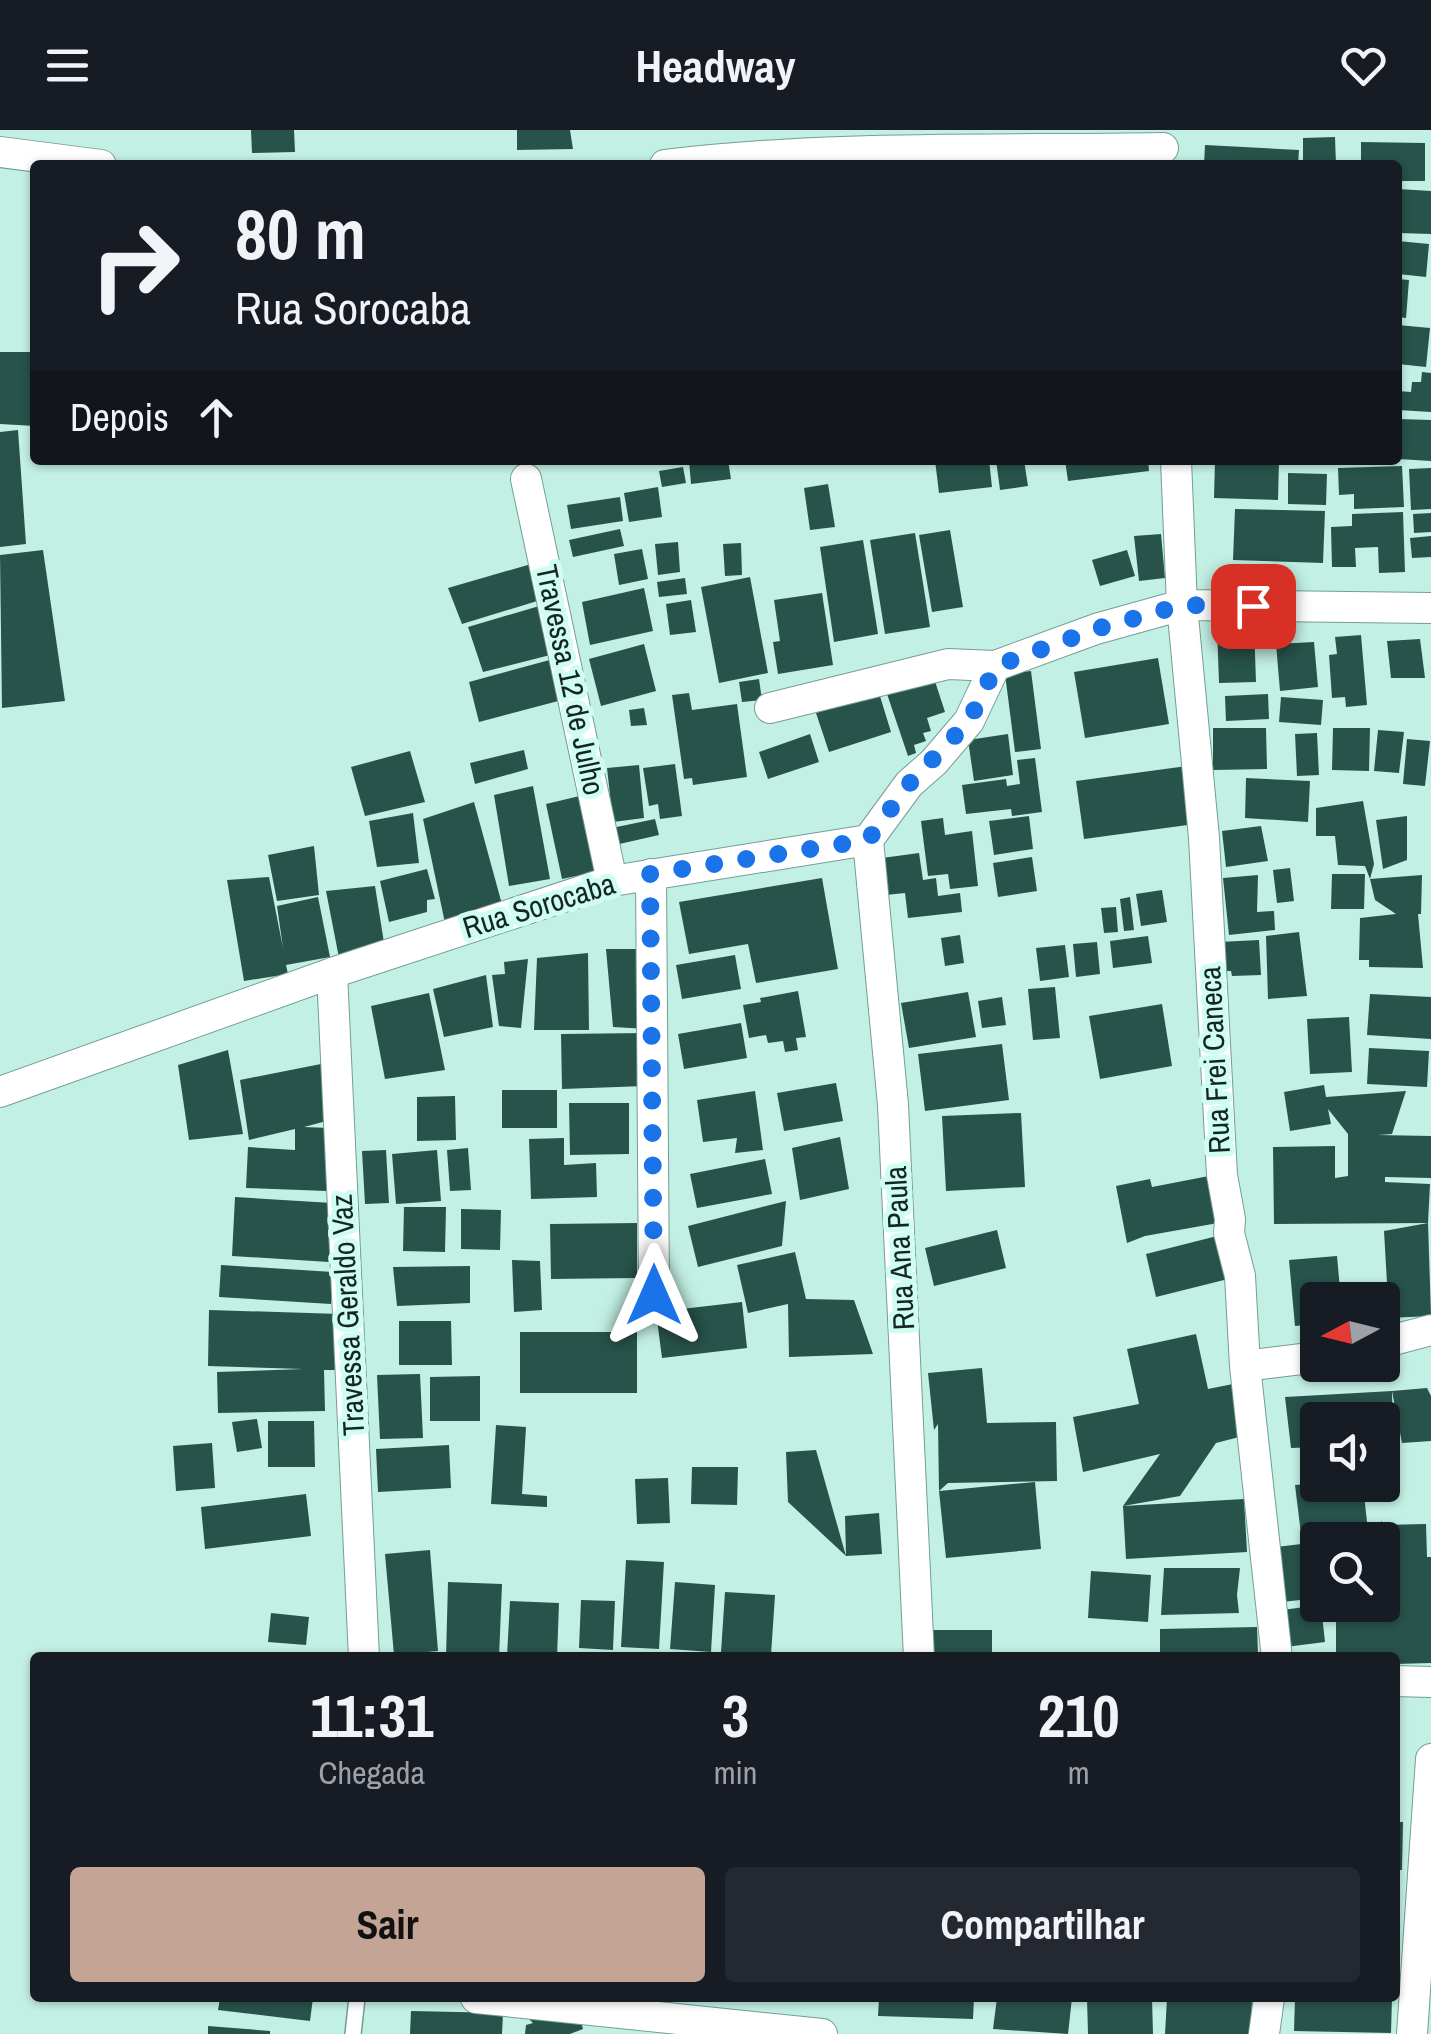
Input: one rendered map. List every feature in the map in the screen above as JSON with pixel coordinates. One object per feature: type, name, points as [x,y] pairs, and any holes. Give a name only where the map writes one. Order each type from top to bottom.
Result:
[{"type":"street","points":[[713,160],[1164,148]]},
{"type":"street","points":[[0,152],[62,160]]},
{"type":"street","name":"Rua Frei Caneca","points":[[1176,465],[1182,605],[1204,838],[1222,1174],[1230,1219],[1228,1233],[1240,1276],[1245,1366],[1276,1652]]},
{"type":"street","name":"Travessa 12 de Julho","points":[[526,479],[612,881]]},
{"type":"street","points":[[770,708],[948,664],[996,666],[1096,629],[1182,605],[1431,608]]},
{"type":"street","points":[[868,840],[909,784],[969,721],[996,666]]},
{"type":"street","name":"Rua Sorocaba","points":[[0,1092],[332,973],[612,881],[868,840]]},
{"type":"street","name":"Rua Ana Paula","points":[[868,840],[893,1105],[919,1652]]},
{"type":"street","points":[[650,874],[654,1295]]},
{"type":"street","name":"Travessa Geraldo Vaz","points":[[332,973],[364,1652]]},
{"type":"street","points":[[1400,1338],[1431,1330]]},
{"type":"street","points":[[1245,1366],[1300,1359]]},
{"type":"street","points":[[1400,1681],[1431,1682]]},
{"type":"street","points":[[1412,2034],[1431,1759]]},
{"type":"street","points":[[514,2002],[822,2034]]},
{"type":"street","points":[[1264,2034],[1268,2002]]},
{"type":"lane","points":[[353,2034],[357,2002]]},
{"type":"building","points":[[251,130],[294,130],[295,152],[252,153]]},
{"type":"building","points":[[517,130],[570,130],[573,149],[517,150]]},
{"type":"building","points":[[1335,137],[1336,160],[1303,160],[1303,138]]},
{"type":"building","points":[[1361,142],[1425,143],[1425,181],[1402,181],[1402,160],[1361,160]]},
{"type":"building","points":[[1205,145],[1299,150],[1298,160],[1204,160]]},
{"type":"building","points":[[1402,189],[1431,191],[1431,234],[1402,233]]},
{"type":"building","points":[[1402,241],[1429,244],[1426,277],[1402,274]]},
{"type":"building","points":[[1402,279],[1409,280],[1406,318],[1402,318]]},
{"type":"building","points":[[1402,325],[1430,328],[1426,367],[1402,364]]},
{"type":"building","points":[[0,352],[30,352],[30,426],[0,424]]},
{"type":"building","points":[[1422,372],[1431,373],[1431,412],[1402,410],[1402,391],[1411,392],[1412,382],[1421,382]]},
{"type":"building","points":[[1402,419],[1431,420],[1431,461],[1402,459]]},
{"type":"building","points":[[18,430],[26,544],[0,547],[0,432]]},
{"type":"building","points":[[689,465],[729,465],[731,479],[691,484]]},
{"type":"building","points":[[936,465],[990,465],[992,487],[939,493]]},
{"type":"building","points":[[997,465],[1025,465],[1028,486],[1000,490]]},
{"type":"building","points":[[1066,465],[1148,465],[1149,471],[1068,481]]},
{"type":"building","points":[[1215,465],[1279,465],[1278,500],[1214,498]]},
{"type":"building","points":[[1402,466],[1404,507],[1354,509],[1354,494],[1339,495],[1338,468]]},
{"type":"building","points":[[683,467],[686,483],[662,487],[659,471]]},
{"type":"building","points":[[1431,468],[1431,509],[1411,510],[1409,469]]},
{"type":"building","points":[[1288,473],[1327,474],[1326,505],[1288,504]]},
{"type":"building","points":[[828,484],[835,527],[810,530],[804,488]]},
{"type":"building","points":[[658,487],[662,517],[629,522],[624,493]]},
{"type":"building","points":[[620,497],[623,521],[571,529],[567,505]]},
{"type":"building","points":[[1235,509],[1325,511],[1323,563],[1233,560]]},
{"type":"building","points":[[1403,512],[1405,572],[1379,573],[1378,547],[1355,548],[1356,567],[1332,567],[1331,527],[1352,526],[1352,514]]},
{"type":"building","points":[[1431,513],[1431,532],[1414,533],[1413,514]]},
{"type":"building","points":[[620,529],[624,546],[573,557],[569,540]]},
{"type":"building","points":[[950,530],[963,607],[932,612],[919,535]]},
{"type":"building","points":[[915,533],[930,627],[885,634],[870,540]]},
{"type":"building","points":[[1161,534],[1165,578],[1139,581],[1134,536]]},
{"type":"building","points":[[1431,536],[1431,557],[1412,558],[1410,538]]},
{"type":"building","points":[[863,540],[878,634],[834,642],[820,547]]},
{"type":"building","points":[[678,542],[680,572],[658,575],[655,544]]},
{"type":"building","points":[[741,543],[742,575],[725,576],[723,544]]},
{"type":"building","points":[[642,549],[648,579],[619,585],[614,554]]},
{"type":"building","points":[[43,550],[65,701],[2,708],[0,555]]},
{"type":"building","points":[[1127,550],[1135,576],[1100,586],[1092,560]]},
{"type":"building","points":[[538,562],[547,598],[462,624],[448,588]]},
{"type":"building","points":[[750,577],[768,673],[719,683],[701,587]]},
{"type":"building","points":[[685,578],[687,594],[659,597],[657,582]]},
{"type":"building","points":[[644,588],[653,631],[590,645],[582,602]]},
{"type":"building","points":[[822,593],[833,665],[778,674],[773,642],[780,641],[774,600]]},
{"type":"building","points":[[691,600],[696,632],[670,635],[666,604]]},
{"type":"building","points":[[546,604],[558,653],[483,672],[468,627]]},
{"type":"building","points":[[1254,625],[1256,682],[1219,683],[1217,627]]},
{"type":"building","points":[[1361,635],[1367,705],[1346,707],[1345,697],[1332,698],[1329,655],[1337,654],[1335,637]]},
{"type":"building","points":[[1420,639],[1425,678],[1391,678],[1387,641]]},
{"type":"building","points":[[1314,642],[1318,687],[1280,691],[1276,644]]},
{"type":"building","points":[[644,644],[656,691],[601,706],[589,659]]},
{"type":"building","points":[[557,658],[562,700],[479,722],[469,682]]},
{"type":"building","points":[[1158,658],[1169,724],[1085,738],[1074,672]]},
{"type":"building","points":[[1031,671],[1041,749],[1015,752],[1005,674]]},
{"type":"building","points":[[932,672],[945,712],[927,718],[931,731],[923,733],[926,741],[914,745],[916,753],[908,756],[885,688]]},
{"type":"building","points":[[759,679],[762,700],[742,702],[739,682]]},
{"type":"building","points":[[689,693],[692,710],[737,704],[747,777],[693,785],[692,778],[684,779],[672,695]]},
{"type":"building","points":[[879,693],[891,732],[829,752],[816,713]]},
{"type":"building","points":[[1268,694],[1269,719],[1226,721],[1225,696]]},
{"type":"building","points":[[1281,697],[1323,700],[1321,725],[1279,722]]},
{"type":"building","points":[[644,708],[647,725],[631,726],[629,710]]},
{"type":"building","points":[[1213,728],[1266,728],[1267,769],[1213,770]]},
{"type":"building","points":[[1333,728],[1370,728],[1369,771],[1332,770]]},
{"type":"building","points":[[1378,730],[1404,732],[1399,773],[1374,771]]},
{"type":"building","points":[[1317,733],[1319,775],[1297,776],[1295,734]]},
{"type":"building","points":[[810,734],[819,762],[768,779],[759,752]]},
{"type":"building","points":[[1008,734],[1013,775],[974,781],[968,740]]},
{"type":"building","points":[[1407,739],[1430,741],[1425,786],[1403,784]]},
{"type":"building","points":[[524,750],[528,769],[475,784],[470,763]]},
{"type":"building","points":[[410,751],[425,802],[365,816],[351,767]]},
{"type":"building","points":[[1035,758],[1042,812],[1012,816],[1011,809],[966,814],[962,785],[1006,779],[1007,786],[1020,784],[1017,760]]},
{"type":"building","points":[[675,764],[682,816],[660,819],[658,804],[649,806],[643,768]]},
{"type":"building","points":[[639,765],[644,818],[613,822],[607,768]]},
{"type":"building","points":[[1187,766],[1195,824],[1084,839],[1076,781]]},
{"type":"building","points":[[1246,778],[1310,781],[1308,822],[1245,818]]},
{"type":"building","points":[[533,786],[550,879],[509,886],[494,795]]},
{"type":"building","points":[[588,794],[605,870],[562,879],[546,804]]},
{"type":"building","points":[[1363,801],[1374,864],[1370,879],[1365,866],[1338,865],[1335,836],[1316,836],[1316,808]]},
{"type":"building","points":[[474,802],[503,908],[445,923],[423,819]]},
{"type":"building","points":[[413,813],[419,863],[377,867],[369,821]]},
{"type":"building","points":[[1029,816],[1033,849],[994,855],[989,821]]},
{"type":"building","points":[[1407,816],[1407,860],[1383,869],[1376,820]]},
{"type":"building","points":[[943,818],[945,835],[972,831],[978,886],[950,889],[948,874],[928,876],[921,821]]},
{"type":"building","points":[[655,819],[659,835],[615,845],[612,828]]},
{"type":"building","points":[[1261,826],[1268,861],[1226,867],[1222,831]]},
{"type":"building","points":[[314,846],[319,895],[277,901],[268,855]]},
{"type":"building","points":[[919,853],[923,880],[936,878],[938,896],[960,893],[962,912],[908,918],[905,893],[886,895],[882,858]]},
{"type":"building","points":[[1032,857],[1037,891],[998,897],[993,863]]},
{"type":"building","points":[[1290,868],[1294,901],[1277,903],[1273,870]]},
{"type":"building","points":[[427,869],[435,899],[427,900],[427,912],[389,922],[380,881]]},
{"type":"building","points":[[1332,874],[1365,874],[1364,909],[1331,909]]},
{"type":"building","points":[[1258,875],[1257,912],[1274,911],[1275,930],[1229,935],[1223,878]]},
{"type":"building","points":[[1422,875],[1418,914],[1423,968],[1369,967],[1369,960],[1359,960],[1360,918],[1396,914],[1375,900],[1370,879]]},
{"type":"building","points":[[269,877],[283,948],[277,906],[318,897],[330,957],[286,965],[288,974],[244,981],[227,880]]},
{"type":"building","points":[[822,878],[838,969],[756,983],[748,944],[689,954],[679,902]]},
{"type":"building","points":[[375,886],[385,949],[340,963],[326,891]]},
{"type":"building","points":[[1162,890],[1167,922],[1141,926],[1136,894]]},
{"type":"building","points":[[1130,897],[1134,930],[1124,931],[1120,899]]},
{"type":"building","points":[[1116,907],[1118,932],[1104,933],[1101,908]]},
{"type":"building","points":[[1299,932],[1307,996],[1268,999],[1266,936]]},
{"type":"building","points":[[960,935],[964,963],[945,966],[941,938]]},
{"type":"building","points":[[1148,936],[1152,963],[1113,968],[1110,941]]},
{"type":"building","points":[[1259,940],[1261,975],[1232,976],[1231,971],[1220,971],[1219,942]]},
{"type":"building","points":[[1097,942],[1100,974],[1076,977],[1073,944]]},
{"type":"building","points":[[1065,945],[1069,977],[1040,981],[1036,948]]},
{"type":"building","points":[[606,949],[645,949],[648,1029],[613,1027]]},
{"type":"building","points":[[588,953],[589,1030],[534,1030],[537,958]]},
{"type":"building","points":[[735,955],[741,989],[682,999],[676,965]]},
{"type":"building","points":[[528,959],[521,1028],[499,1026],[492,975],[505,974],[504,962]]},
{"type":"building","points":[[486,975],[493,1027],[444,1037],[433,989]]},
{"type":"building","points":[[1055,987],[1060,1038],[1033,1040],[1028,989]]},
{"type":"building","points":[[798,991],[806,1037],[796,1038],[798,1050],[785,1052],[783,1041],[768,1043],[766,1035],[749,1038],[743,1005]]},
{"type":"building","points":[[968,992],[976,1037],[909,1048],[901,1003]]},
{"type":"building","points":[[429,993],[445,1070],[385,1079],[371,1006]]},
{"type":"building","points":[[1370,994],[1431,997],[1431,1039],[1367,1035]]},
{"type":"building","points":[[1002,997],[1006,1025],[982,1028],[978,1001]]},
{"type":"building","points":[[1162,1004],[1172,1066],[1100,1079],[1089,1016]]},
{"type":"building","points":[[1349,1017],[1352,1072],[1310,1074],[1307,1019]]},
{"type":"building","points":[[741,1023],[747,1058],[684,1069],[678,1034]]},
{"type":"building","points":[[646,1033],[645,1086],[562,1089],[561,1034]]},
{"type":"building","points":[[1002,1044],[1009,1100],[925,1111],[918,1054]]},
{"type":"building","points":[[1369,1048],[1429,1051],[1427,1087],[1367,1084]]},
{"type":"building","points":[[228,1050],[243,1134],[189,1140],[178,1065]]},
{"type":"building","points":[[326,1063],[334,1119],[304,1127],[330,1128],[327,1191],[246,1188],[248,1147],[295,1150],[295,1129],[249,1140],[240,1080]]},
{"type":"building","points":[[836,1083],[843,1121],[784,1131],[777,1093]]},
{"type":"building","points":[[1324,1085],[1326,1097],[1406,1091],[1392,1134],[1378,1135],[1431,1136],[1431,1178],[1385,1177],[1385,1182],[1430,1184],[1428,1223],[1274,1224],[1273,1147],[1335,1146],[1335,1178],[1348,1176],[1348,1134],[1328,1109],[1331,1124],[1290,1131],[1284,1092]]},
{"type":"building","points":[[502,1090],[557,1090],[557,1128],[502,1128]]},
{"type":"building","points":[[755,1091],[763,1150],[735,1153],[737,1138],[703,1142],[697,1100]]},
{"type":"building","points":[[455,1096],[456,1140],[417,1141],[417,1097]]},
{"type":"building","points":[[569,1103],[629,1103],[629,1154],[570,1155]]},
{"type":"building","points":[[1021,1113],[1025,1187],[946,1191],[942,1116]]},
{"type":"building","points":[[840,1137],[849,1189],[800,1200],[792,1148]]},
{"type":"building","points":[[564,1138],[564,1165],[596,1163],[597,1197],[531,1199],[529,1139]]},
{"type":"building","points":[[468,1148],[471,1190],[450,1191],[447,1150]]},
{"type":"building","points":[[386,1150],[389,1203],[365,1204],[362,1151]]},
{"type":"building","points":[[437,1150],[441,1201],[396,1204],[392,1154]]},
{"type":"building","points":[[765,1159],[772,1194],[697,1208],[690,1174]]},
{"type":"building","points":[[1209,1176],[1218,1223],[1127,1243],[1116,1186],[1150,1179],[1152,1187]]},
{"type":"building","points":[[235,1197],[332,1203],[329,1262],[232,1256]]},
{"type":"building","points":[[786,1201],[782,1246],[698,1267],[688,1226]]},
{"type":"building","points":[[404,1207],[446,1207],[445,1252],[403,1251]]},
{"type":"building","points":[[461,1209],[501,1210],[500,1250],[461,1249]]},
{"type":"building","points":[[637,1223],[637,1278],[551,1279],[550,1224]]},
{"type":"building","points":[[1428,1223],[1431,1316],[1400,1317],[1400,1282],[1387,1282],[1384,1231]]},
{"type":"building","points":[[997,1230],[1006,1268],[934,1286],[925,1248]]},
{"type":"building","points":[[1229,1233],[1240,1276],[1156,1297],[1146,1254]]},
{"type":"building","points":[[795,1252],[806,1299],[854,1300],[873,1354],[789,1357],[788,1304],[748,1313],[737,1265]]},
{"type":"building","points":[[1337,1256],[1339,1282],[1300,1282],[1300,1326],[1295,1326],[1289,1260]]},
{"type":"building","points":[[512,1260],[540,1261],[542,1310],[514,1312]]},
{"type":"building","points":[[221,1265],[333,1272],[331,1304],[219,1297]]},
{"type":"building","points":[[470,1266],[470,1303],[397,1306],[393,1267]]},
{"type":"building","points":[[742,1302],[747,1348],[662,1358],[656,1312]]},
{"type":"building","points":[[209,1310],[340,1314],[338,1370],[324,1370],[325,1411],[218,1413],[217,1372],[303,1369],[208,1366]]},
{"type":"building","points":[[399,1321],[451,1321],[452,1365],[399,1365]]},
{"type":"building","points":[[520,1332],[637,1332],[637,1393],[520,1393]]},
{"type":"building","points":[[1196,1334],[1208,1389],[1233,1384],[1243,1436],[1216,1443],[1180,1496],[1123,1506],[1160,1454],[1083,1472],[1073,1417],[1139,1404],[1127,1349]]},
{"type":"building","points":[[982,1368],[987,1423],[1056,1422],[1057,1481],[948,1483],[939,1491],[938,1424],[934,1430],[928,1373]]},
{"type":"building","points":[[420,1374],[423,1438],[380,1439],[377,1375]]},
{"type":"building","points":[[480,1376],[480,1421],[430,1421],[430,1377]]},
{"type":"building","points":[[1427,1388],[1431,1396],[1431,1441],[1402,1443],[1400,1402],[1394,1402],[1392,1391]]},
{"type":"building","points":[[1392,1391],[1392,1402],[1300,1402],[1300,1448],[1291,1448],[1285,1397]]},
{"type":"building","points":[[257,1419],[262,1448],[237,1452],[232,1422]]},
{"type":"building","points":[[268,1421],[314,1421],[315,1467],[268,1467]]},
{"type":"building","points":[[496,1425],[526,1427],[522,1494],[547,1496],[547,1507],[491,1504]]},
{"type":"building","points":[[212,1443],[215,1488],[176,1491],[173,1446]]},
{"type":"building","points":[[449,1445],[451,1488],[378,1492],[376,1449]]},
{"type":"building","points":[[816,1450],[846,1556],[788,1502],[786,1452]]},
{"type":"building","points":[[692,1467],[738,1467],[737,1505],[691,1504]]},
{"type":"building","points":[[668,1478],[670,1523],[637,1524],[635,1479]]},
{"type":"building","points":[[1035,1482],[1041,1549],[946,1558],[939,1491]]},
{"type":"building","points":[[1295,1485],[1300,1485],[1300,1502],[1365,1502],[1367,1522],[1300,1522],[1300,1526]]},
{"type":"building","points":[[306,1494],[311,1536],[205,1549],[201,1507]]},
{"type":"building","points":[[1244,1499],[1247,1552],[1126,1559],[1123,1506]]},
{"type":"building","points":[[879,1513],[882,1554],[846,1556],[845,1516]]},
{"type":"building","points":[[1426,1524],[1427,1557],[1431,1557],[1431,1663],[1400,1664],[1400,1652],[1336,1652],[1336,1622],[1400,1622],[1400,1525]]},
{"type":"building","points":[[1300,1544],[1300,1600],[1273,1603],[1268,1548]]},
{"type":"building","points":[[430,1550],[438,1651],[394,1652],[385,1554]]},
{"type":"building","points":[[626,1560],[664,1562],[659,1649],[621,1647]]},
{"type":"building","points":[[1164,1568],[1240,1568],[1239,1613],[1161,1615]]},
{"type":"building","points":[[1091,1571],[1151,1575],[1148,1622],[1088,1618]]},
{"type":"building","points":[[448,1582],[502,1584],[499,1652],[446,1652]]},
{"type":"building","points":[[675,1582],[715,1585],[711,1652],[670,1649]]},
{"type":"building","points":[[725,1592],[775,1595],[771,1652],[721,1652]]},
{"type":"building","points":[[581,1600],[615,1601],[613,1650],[579,1648]]},
{"type":"building","points":[[510,1601],[559,1603],[557,1652],[507,1652]]},
{"type":"building","points":[[1300,1608],[1300,1622],[1323,1622],[1325,1642],[1278,1648],[1274,1611]]},
{"type":"building","points":[[271,1613],[309,1617],[306,1645],[268,1642]]},
{"type":"building","points":[[1257,1627],[1258,1652],[1160,1652],[1160,1629]]},
{"type":"building","points":[[926,1630],[992,1630],[992,1652],[926,1652]]},
{"type":"building","points":[[1400,1822],[1403,1822],[1400,1870]]},
{"type":"building","points":[[219,2002],[312,2002],[310,2021],[218,2010]]},
{"type":"building","points":[[879,2002],[974,2002],[973,2019],[878,2016]]},
{"type":"building","points":[[996,2002],[1072,2002],[1068,2034],[993,2029]]},
{"type":"building","points":[[1087,2002],[1152,2002],[1153,2034],[1088,2034]]},
{"type":"building","points":[[1167,2002],[1252,2002],[1251,2034],[1165,2034]]},
{"type":"building","points":[[1295,2002],[1392,2002],[1391,2033],[1294,2031]]},
{"type":"building","points":[[411,2011],[503,2013],[502,2034],[410,2034]]},
{"type":"building","points":[[526,2016],[580,2017],[583,2029],[570,2034],[525,2034],[526,2025],[533,2023]]},
{"type":"building","points":[[208,2026],[270,2031],[270,2034],[208,2034]]},
{"type":"route","points":[[654,1295],[650,874],[868,840],[909,784],[969,721],[996,666],[1096,629],[1182,605],[1253,606]]}]
